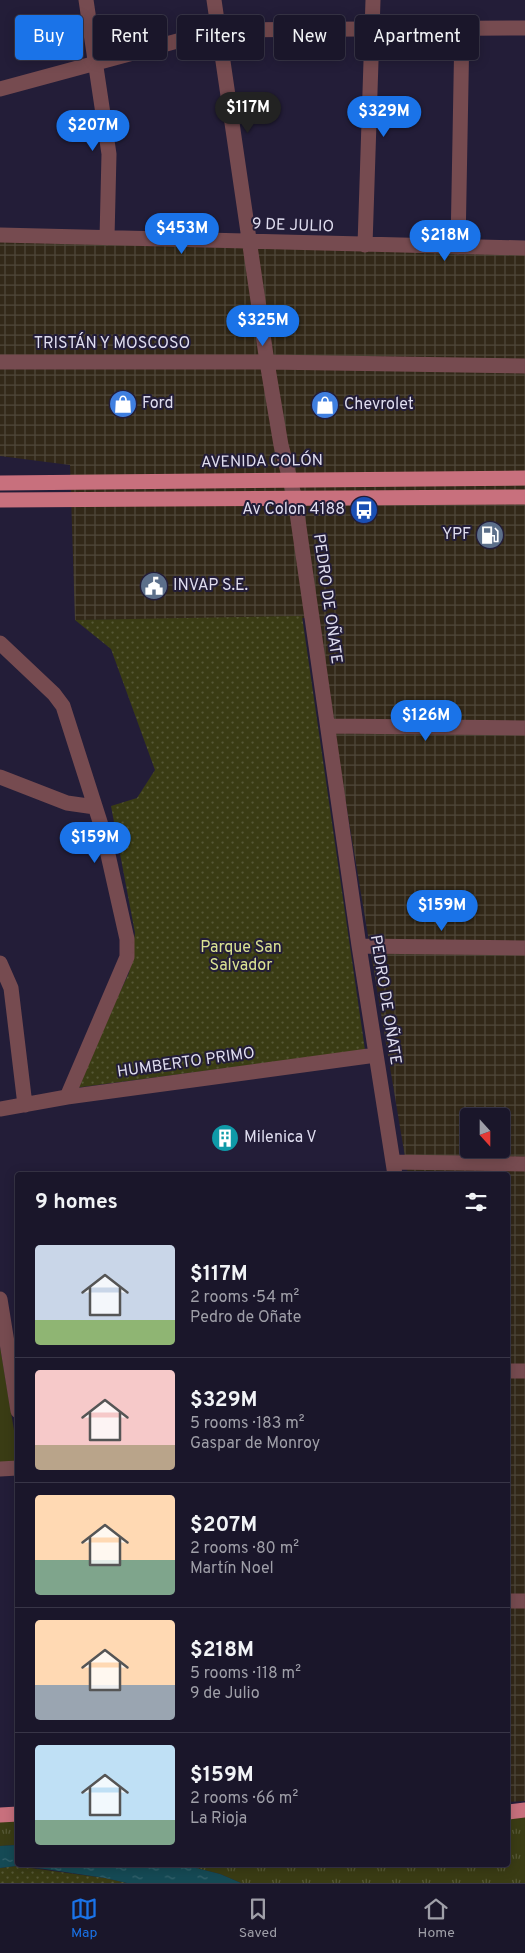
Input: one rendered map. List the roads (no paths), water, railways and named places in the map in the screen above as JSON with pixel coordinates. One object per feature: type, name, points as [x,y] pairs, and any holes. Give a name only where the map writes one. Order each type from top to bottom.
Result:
[{"type":"main road","name":"AVENIDA COLÓN","points":[[0,483],[525,478]]},
{"type":"main road","points":[[0,500],[525,497]]},
{"type":"main road","points":[[510,1812],[525,1810]]},
{"type":"main road","points":[[0,1815],[15,1814]]},
{"type":"street","points":[[86,0],[109,154],[107,238]]},
{"type":"street","name":"PEDRO DE OÑATE","points":[[214,0],[216,15]]},
{"type":"street","points":[[373,0],[373,15]]},
{"type":"street","points":[[479,28],[525,28]]},
{"type":"street","points":[[264,30],[355,29]]},
{"type":"street","points":[[0,89],[177,41]]},
{"type":"street","name":"PEDRO DE OÑATE","points":[[222,60],[268,362],[288,479],[295,499],[359,946],[394,1168]]},
{"type":"street","points":[[365,245],[372,60]]},
{"type":"street","points":[[458,247],[461,60]]},
{"type":"street","name":"9 DE JULIO","points":[[0,235],[525,248]]},
{"type":"street","name":"TRISTÁN Y MOSCOSO","points":[[0,362],[268,362],[525,366]]},
{"type":"street","points":[[0,643],[54,694],[63,706],[106,844],[128,950],[127,957],[67,1098]]},
{"type":"street","points":[[328,726],[525,728]]},
{"type":"street","points":[[0,777],[67,804],[95,807]]},
{"type":"street","points":[[359,946],[525,948]]},
{"type":"street","points":[[0,962],[11,988],[24,1105]]},
{"type":"street","name":"HUMBERTO PRIMO","points":[[0,1109],[376,1054]]},
{"type":"street","points":[[394,1168],[525,1164]]},
{"type":"street","points":[[0,1299],[15,1393]]},
{"type":"street","points":[[510,1371],[525,1371]]},
{"type":"street","points":[[0,1469],[15,1468]]},
{"type":"street","points":[[510,1601],[525,1601]]},
{"type":"water","points":[[15,1845],[15,1866],[0,1868],[0,1846]]},
{"type":"water","points":[[26,1867],[192,1867],[220,1874],[241,1883],[127,1883]]},
{"type":"place","name":"Ford","points":[[123,404]]},
{"type":"place","name":"Chevrolet","points":[[325,405]]},
{"type":"place","name":"Av Colon 4188","points":[[364,510]]},
{"type":"place","name":"YPF","points":[[490,535]]},
{"type":"place","name":"INVAP S.E.","points":[[154,586]]},
{"type":"place","name":"Milenica V","points":[[225,1138]]},
{"type":"park label","name":"Parque San Salvador","points":[[241,957]]}]
